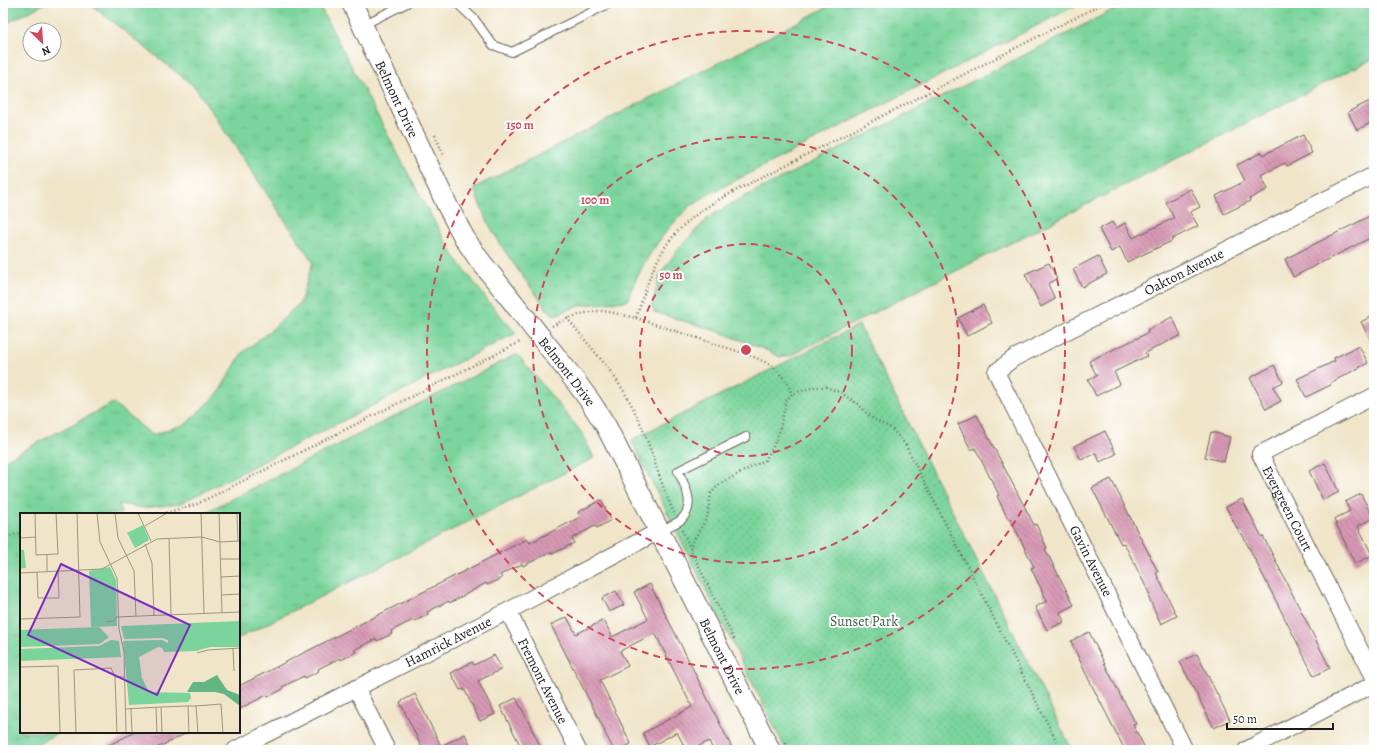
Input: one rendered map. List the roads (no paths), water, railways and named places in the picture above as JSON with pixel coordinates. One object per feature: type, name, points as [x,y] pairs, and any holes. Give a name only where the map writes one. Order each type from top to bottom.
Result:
[{"type":"street","name":"Belmont Drive","points":[[352,3],[447,205],[465,239],[478,258],[546,327],[606,426],[659,531],[776,743]]},
{"type":"street","name":"Oakton Avenue","points":[[996,372],[1014,358],[1374,175]]},
{"type":"street","name":"Gavin Avenue","points":[[996,372],[1185,750]]},
{"type":"street","name":"Evergreen Court","points":[[1374,396],[1260,454],[1374,677]]},
{"type":"street","name":"Hamrick Avenue","points":[[235,750],[508,611],[659,531]]},
{"type":"street","name":"Fremont Avenue","points":[[508,611],[578,750]]},
{"type":"street","points":[[1246,750],[1374,684]]},
{"type":"street","points":[[356,688],[387,750]]},
{"type":"lane","points":[[363,25],[407,3]]},
{"type":"lane","points":[[458,3],[475,20],[492,45],[512,52],[610,3]]},
{"type":"lane","points":[[659,531],[682,520],[689,508],[688,493],[678,471],[746,437]]},
{"type":"park label","name":"Sunset Park","points":[[864,621]]}]
